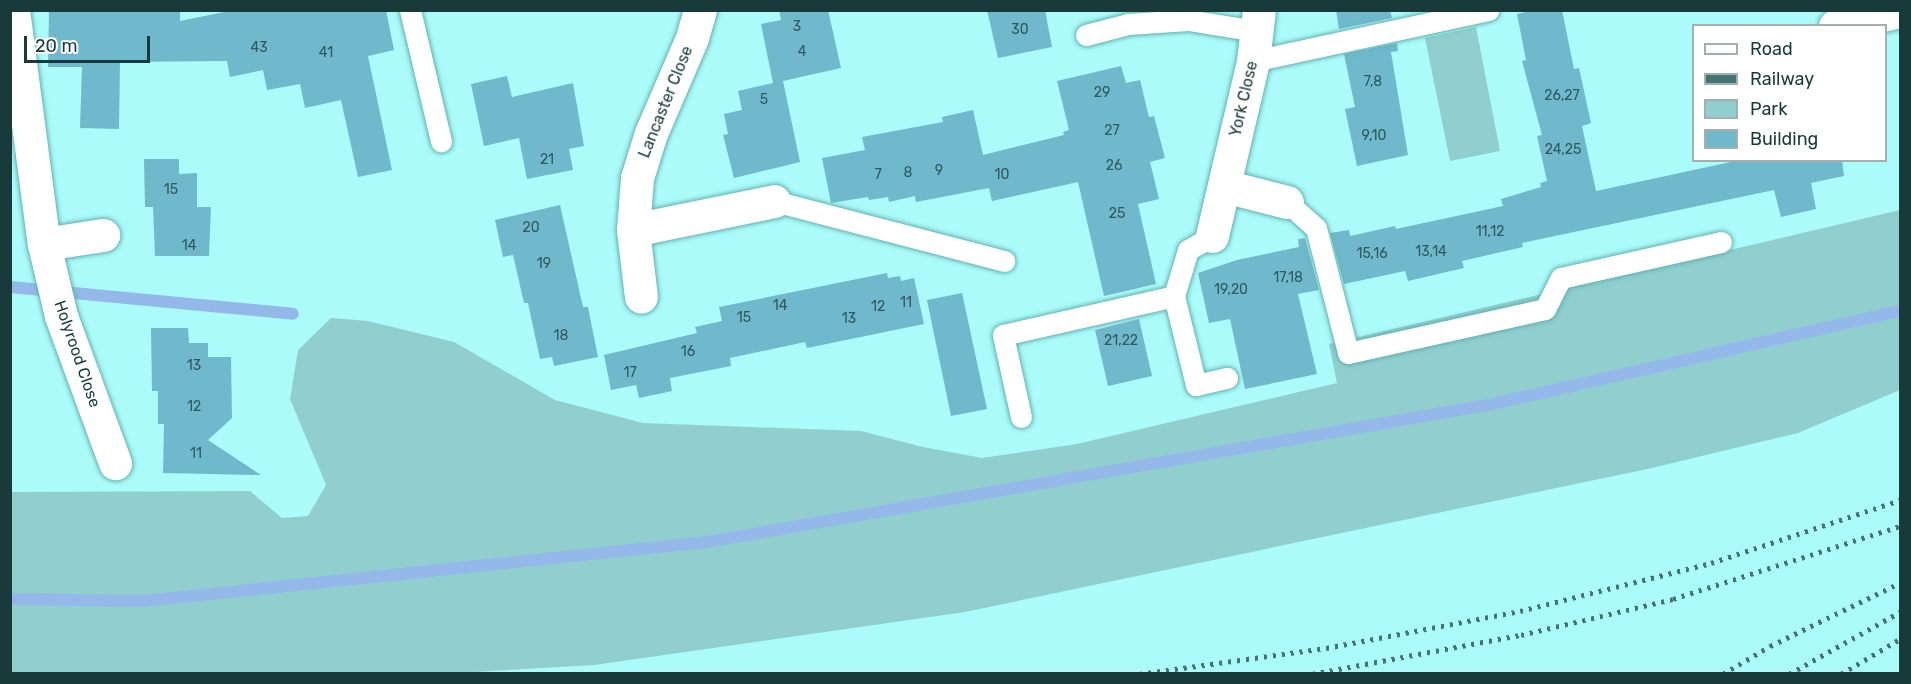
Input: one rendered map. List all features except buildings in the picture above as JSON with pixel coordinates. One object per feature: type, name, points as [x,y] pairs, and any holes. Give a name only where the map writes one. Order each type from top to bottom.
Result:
[{"type":"street","name":"Holyrood Close","points":[[13,10],[44,243],[61,316],[115,463]]},
{"type":"street","name":"Lancaster Close","points":[[641,297],[633,230],[637,178],[651,134],[692,38],[700,10]]},
{"type":"street","points":[[1843,24],[1900,11]]},
{"type":"street","name":"York Close","points":[[1212,236],[1256,34]]},
{"type":"street","points":[[1224,186],[1287,202]]},
{"type":"street","points":[[633,230],[774,201]]},
{"type":"street","points":[[44,243],[103,235]]},
{"type":"lane","points":[[410,10],[441,141]]},
{"type":"lane","points":[[1086,35],[1128,24],[1188,20],[1256,34],[1489,10]]},
{"type":"lane","points":[[774,201],[1004,261]]},
{"type":"lane","points":[[1287,202],[1316,228],[1348,353],[1545,309],[1561,278],[1721,242]]},
{"type":"lane","points":[[1212,236],[1188,250],[1174,296],[1196,385],[1227,378]]},
{"type":"lane","points":[[1021,417],[1003,335],[1174,296]]},
{"type":"green space","points":[[1476,27],[1500,151],[1450,161],[1425,38]]},
{"type":"green space","points":[[1900,210],[1900,390],[1798,433],[1652,468],[965,612],[594,665],[457,673],[11,673],[10,492],[250,491],[282,518],[308,516],[326,485],[290,399],[298,350],[331,318],[368,321],[454,342],[555,400],[643,423],[861,431],[923,447],[982,458],[1077,444],[1337,383],[1329,344]]},
{"type":"waterway","points":[[10,287],[293,314]]},
{"type":"waterway","points":[[10,599],[143,601],[707,542],[1493,404],[1900,311]]},
{"type":"railway","points":[[1139,674],[1326,648],[1520,611],[1711,563],[1900,500]]},
{"type":"railway","points":[[1312,674],[1521,635],[1673,599],[1900,526]]},
{"type":"railway","points":[[1723,674],[1770,646],[1900,583]]},
{"type":"railway","points":[[1789,674],[1900,612]]},
{"type":"railway","points":[[1841,674],[1900,639]]}]
